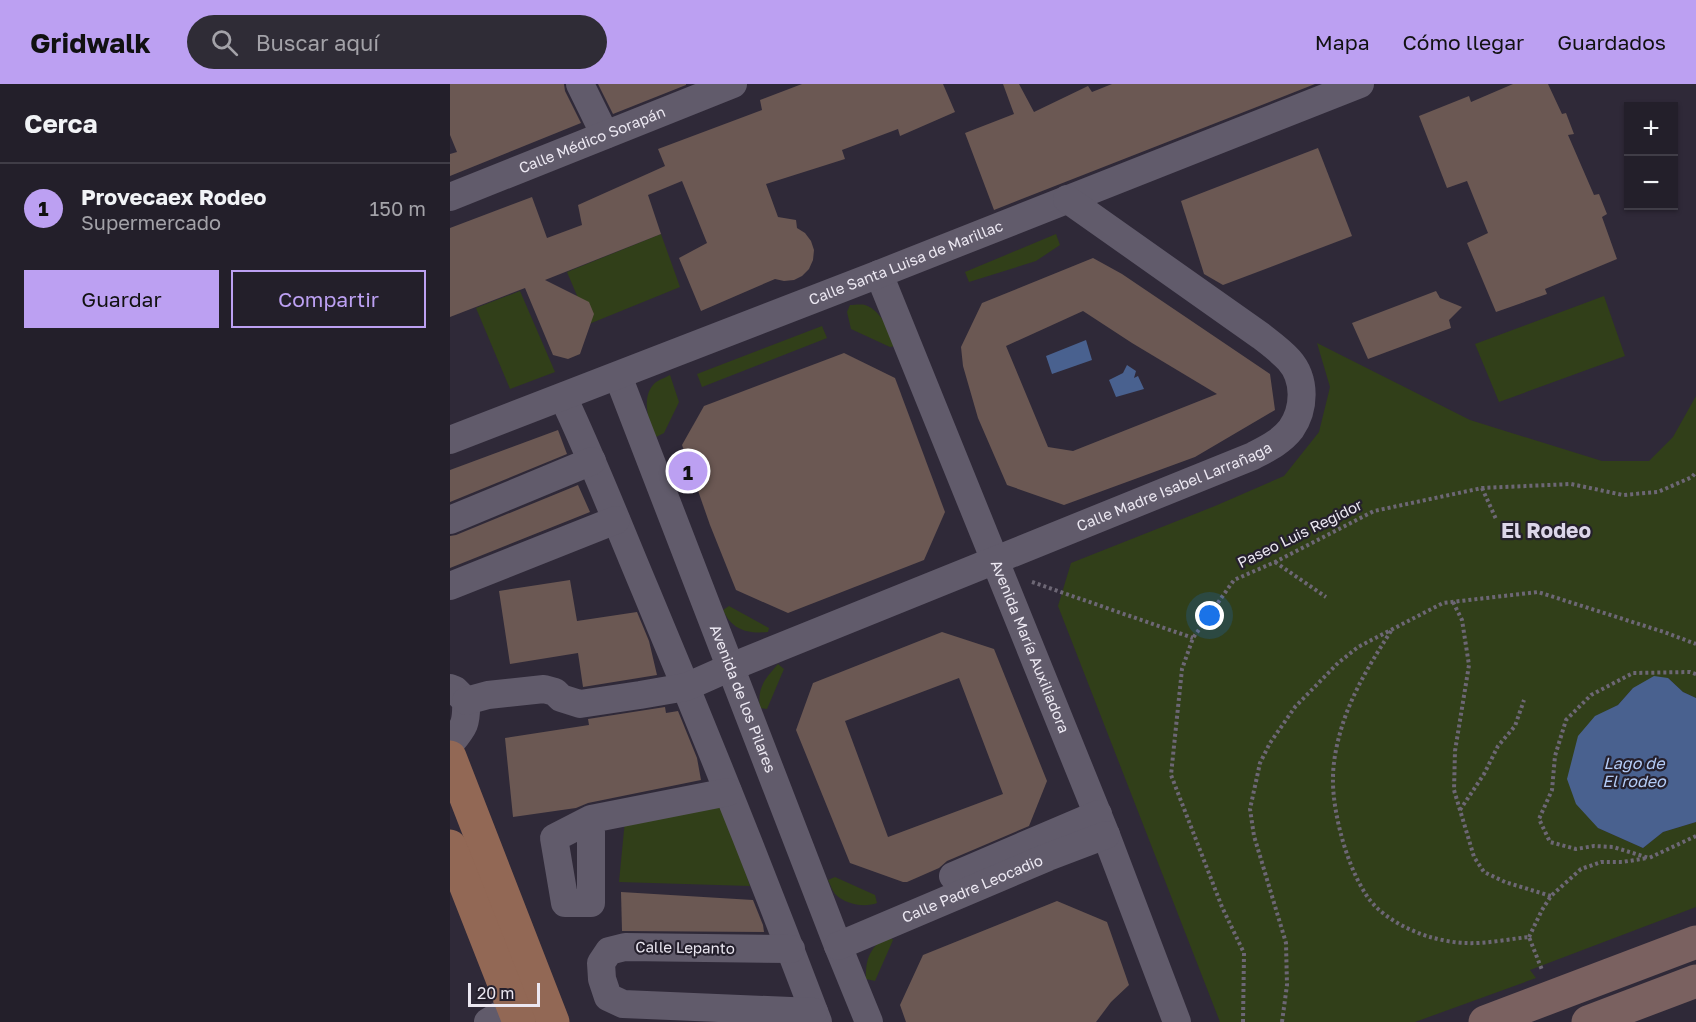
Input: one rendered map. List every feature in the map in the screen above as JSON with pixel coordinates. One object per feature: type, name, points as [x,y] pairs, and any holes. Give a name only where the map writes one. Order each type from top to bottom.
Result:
[{"type":"main road","points":[[450,757],[553,1022]]},
{"type":"main road","points":[[450,846],[507,1017]]},
{"type":"main road","points":[[1485,1022],[1696,942]]},
{"type":"main road","points":[[1588,1022],[1696,981]]},
{"type":"street","points":[[580,84],[605,135]]},
{"type":"street","name":"Calle Santa Luisa de Marillac","points":[[450,440],[1360,84]]},
{"type":"street","name":"Calle Médico Sorapán","points":[[450,197],[726,85]]},
{"type":"street","name":"Calle Madre Isabel Larrañaga","points":[[458,695],[489,695],[544,689],[580,704],[686,687],[730,667],[996,565],[1253,456],[1275,444],[1290,430],[1298,416],[1301,401],[1302,387],[1299,374],[1289,360],[1268,342],[1067,200]]},
{"type":"street","name":"Avenida María Auxiliadora","points":[[879,274],[1102,825],[1177,1022]]},
{"type":"street","name":"Avenida de los Pilares","points":[[618,376],[869,1022]]},
{"type":"street","points":[[563,397],[686,687],[816,1017]]},
{"type":"street","points":[[450,520],[592,461]]},
{"type":"street","points":[[450,586],[616,520]]},
{"type":"street","points":[[450,744],[466,723],[458,695]]},
{"type":"street","points":[[591,819],[728,792]]},
{"type":"street","name":"Calle Padre Leocadio","points":[[835,937],[1048,857],[1102,825]]},
{"type":"street","name":"Calle Lepanto","points":[[790,949],[625,947],[609,951],[601,963],[602,979],[608,997],[623,1013],[816,1017]]},
{"type":"path","name":"Paseo Luis Regidor","points":[[1243,1022],[1244,953],[1222,907],[1171,775],[1182,669],[1193,638],[1234,580],[1275,562],[1374,511],[1482,488],[1571,484],[1623,495],[1658,492],[1692,477],[1696,472]]},
{"type":"path","points":[[1482,488],[1496,519]]},
{"type":"path","points":[[1275,562],[1326,597]]},
{"type":"path","points":[[996,565],[1193,638]]},
{"type":"path","points":[[1282,1022],[1287,985],[1286,943],[1254,836],[1250,810],[1260,763],[1270,743],[1295,707],[1338,663],[1358,647],[1443,603],[1538,592],[1696,644]]},
{"type":"path","points":[[1453,602],[1462,620],[1469,666],[1455,751],[1454,790],[1474,857],[1484,872],[1505,882],[1551,896]]},
{"type":"path","points":[[1391,630],[1360,682],[1344,719],[1334,761],[1335,805],[1343,841],[1355,875],[1375,906],[1400,925],[1430,937],[1465,943],[1529,937]]},
{"type":"path","points":[[1649,858],[1613,847],[1594,846],[1576,849],[1550,842],[1539,819],[1552,790],[1555,756],[1566,720],[1591,695],[1633,673],[1690,672],[1696,674]]},
{"type":"path","points":[[1460,811],[1484,774],[1498,746],[1515,726],[1524,700]]},
{"type":"path","points":[[1553,996],[1529,937],[1551,896],[1581,869],[1601,862],[1649,858],[1696,836]]},
{"type":"green space","points":[[661,234],[680,287],[589,324],[567,272]]},
{"type":"green space","points":[[1056,234],[1060,245],[1036,261],[969,282],[965,272]]},
{"type":"green space","points":[[520,291],[555,372],[510,389],[476,308]]},
{"type":"green space","points":[[1604,296],[1625,356],[1499,402],[1475,344]]},
{"type":"green space","points":[[850,305],[865,305],[876,312],[884,322],[895,346],[890,347],[851,329],[847,312]]},
{"type":"green space","points":[[822,326],[827,338],[702,387],[697,374]]},
{"type":"green space","points":[[1317,343],[1470,420],[1602,461],[1649,461],[1673,437],[1696,396],[1696,698],[1683,692],[1668,678],[1633,688],[1618,705],[1595,717],[1598,828],[1643,848],[1663,832],[1696,822],[1696,907],[1530,970],[1536,978],[1415,1022],[1220,1022],[1058,606],[1071,563],[1284,476],[1319,432],[1330,387]]},
{"type":"green space","points":[[670,375],[679,402],[664,433],[656,437],[649,418],[647,397],[655,383]]},
{"type":"green space","points":[[729,606],[769,628],[768,632],[747,631],[736,626],[723,610]]},
{"type":"green space","points":[[778,664],[784,669],[767,709],[760,708],[759,701],[763,684]]},
{"type":"green space","points":[[723,807],[750,886],[619,882],[625,820]]},
{"type":"green space","points":[[835,877],[875,895],[877,903],[861,905],[849,903],[839,897],[828,880]]},
{"type":"green space","points":[[888,934],[893,940],[875,981],[866,979],[870,954]]},
{"type":"water","points":[[1086,340],[1092,360],[1052,374],[1046,356]]},
{"type":"water","points":[[1127,365],[1136,371],[1134,378],[1138,376],[1144,389],[1116,397],[1109,380],[1123,373]]},
{"type":"water","name":"Lago de El rodeo","points":[[1654,676],[1668,678],[1683,692],[1696,698],[1696,822],[1663,832],[1643,848],[1598,828],[1576,804],[1567,779],[1578,736],[1595,716],[1618,705],[1633,688]]},
{"type":"building","points":[[450,84],[564,84],[565,91],[581,123],[450,176],[450,154],[457,152],[450,135]]},
{"type":"building","points":[[598,84],[686,84],[686,85],[613,114]]},
{"type":"building","points":[[802,84],[943,84],[955,112],[900,136],[898,129],[842,150],[845,159],[766,184],[778,217],[796,220],[797,228],[811,241],[814,250],[813,260],[809,269],[802,276],[794,280],[775,279],[701,311],[679,258],[707,243],[682,181],[648,195],[661,234],[545,280],[589,302],[594,314],[580,354],[568,359],[553,355],[525,288],[450,317],[450,228],[532,197],[547,238],[582,225],[578,205],[665,166],[658,149],[762,110],[760,100]]},
{"type":"building","points":[[1003,84],[1019,84],[1034,112],[1088,86],[1092,92],[1112,84],[1315,84],[994,210],[965,133],[1014,114]]},
{"type":"building","points":[[1513,84],[1548,84],[1562,114],[1566,113],[1574,134],[1568,135],[1594,195],[1599,194],[1607,214],[1602,217],[1617,259],[1545,289],[1547,294],[1496,312],[1467,243],[1488,233],[1467,181],[1447,188],[1419,116],[1469,96],[1471,102]]},
{"type":"building","points":[[1318,148],[1352,236],[1223,285],[1204,274],[1181,201]]},
{"type":"building","points":[[1093,258],[1122,274],[1270,374],[1275,410],[1195,457],[1064,505],[1007,485],[978,418],[963,366],[961,347],[982,303]],"holes":[[[1083,311],[1217,394],[1073,451],[1048,447],[1006,346]]]},
{"type":"building","points":[[1436,291],[1440,298],[1462,307],[1449,320],[1451,328],[1368,359],[1352,323]]},
{"type":"building","points":[[844,353],[895,378],[945,512],[924,560],[788,613],[736,590],[682,445],[704,406]]},
{"type":"building","points":[[558,430],[567,454],[450,502],[450,470]]},
{"type":"building","points":[[578,485],[590,512],[450,568],[450,536]]},
{"type":"building","points":[[570,580],[577,621],[637,612],[649,641],[657,675],[583,687],[578,653],[510,664],[499,591]]},
{"type":"building","points":[[942,632],[994,649],[1047,781],[1029,826],[947,861],[939,868],[907,882],[850,863],[796,730],[813,683]],"holes":[[[959,678],[1003,794],[888,837],[845,721]]]},
{"type":"building","points":[[665,707],[666,713],[678,711],[697,758],[701,780],[588,803],[576,808],[513,817],[505,738],[589,725],[588,719]]},
{"type":"building","points":[[621,892],[753,900],[764,932],[622,931]]},
{"type":"building","points":[[1057,901],[1107,922],[1129,985],[1111,1002],[1096,1022],[906,1022],[900,1005],[923,955]]},
{"type":"place","name":"Provecaex Rodeo","points":[[688,471]]},
{"type":"district","name":"El Rodeo","points":[[1546,531]]}]
